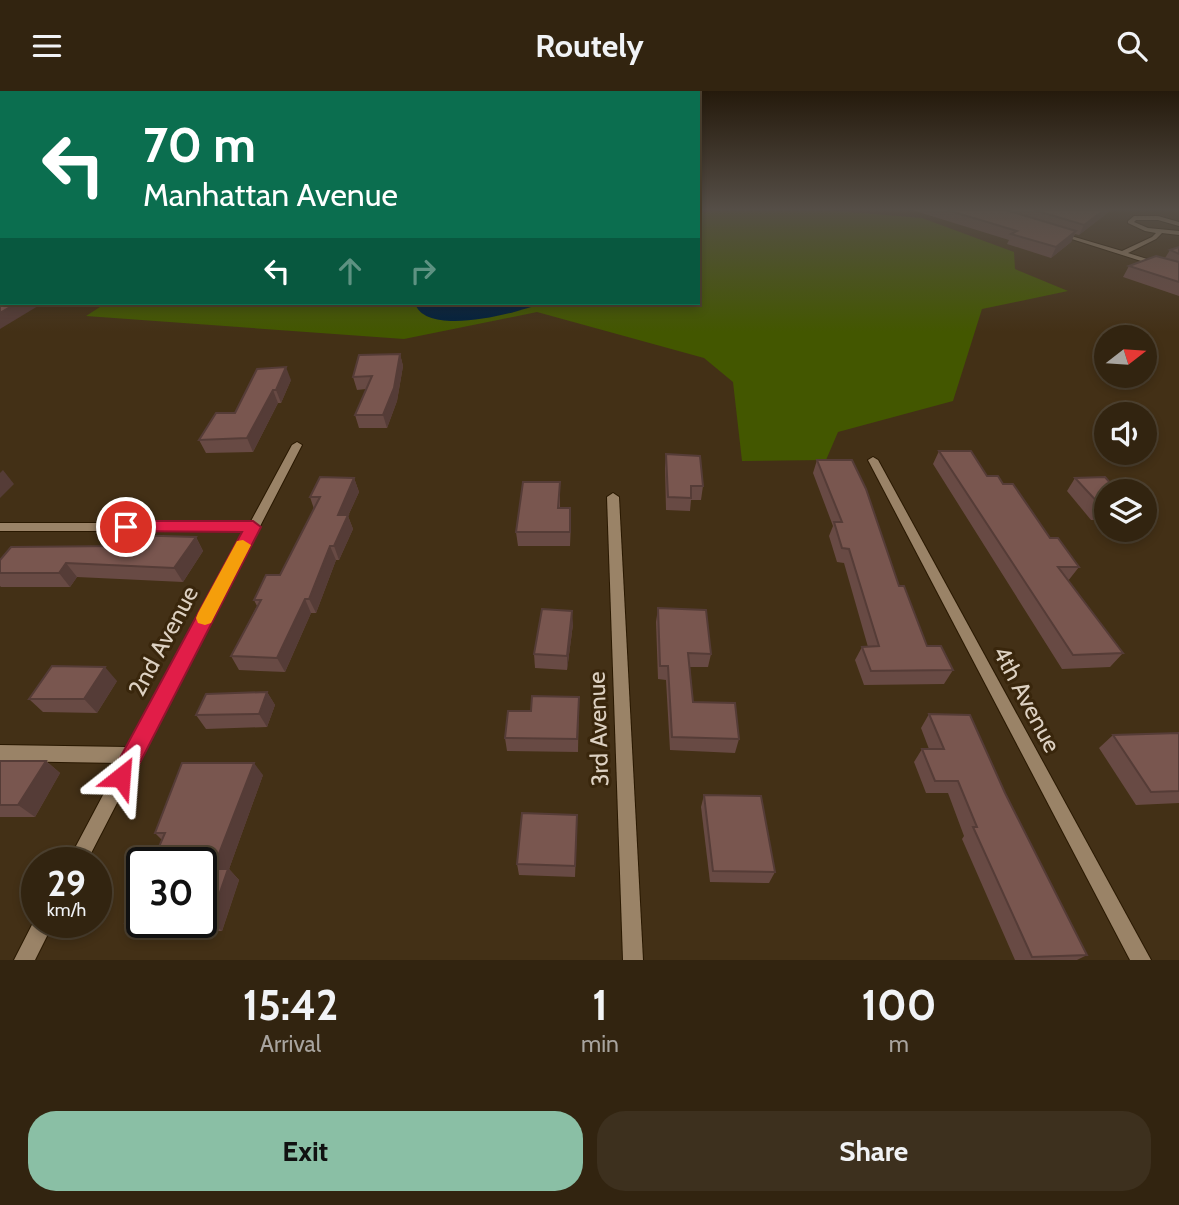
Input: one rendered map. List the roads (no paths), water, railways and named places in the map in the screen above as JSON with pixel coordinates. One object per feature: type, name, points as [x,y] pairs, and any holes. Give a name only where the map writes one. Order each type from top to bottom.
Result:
[{"type":"street","points":[[1115,251],[1179,271]]},
{"type":"street","points":[[1123,253],[1128,251]]},
{"type":"street","name":"2nd Avenue","points":[[84,847],[297,445]]},
{"type":"street","name":"4th Avenue","points":[[873,460],[1141,960]]},
{"type":"street","name":"3rd Avenue","points":[[613,497],[633,960]]},
{"type":"street","points":[[0,527],[253,527]]},
{"type":"street","points":[[0,753],[133,755]]},
{"type":"street","points":[[24,960],[36,938]]},
{"type":"water","points":[[416,305],[536,305],[473,320],[436,319],[422,313]]}]
